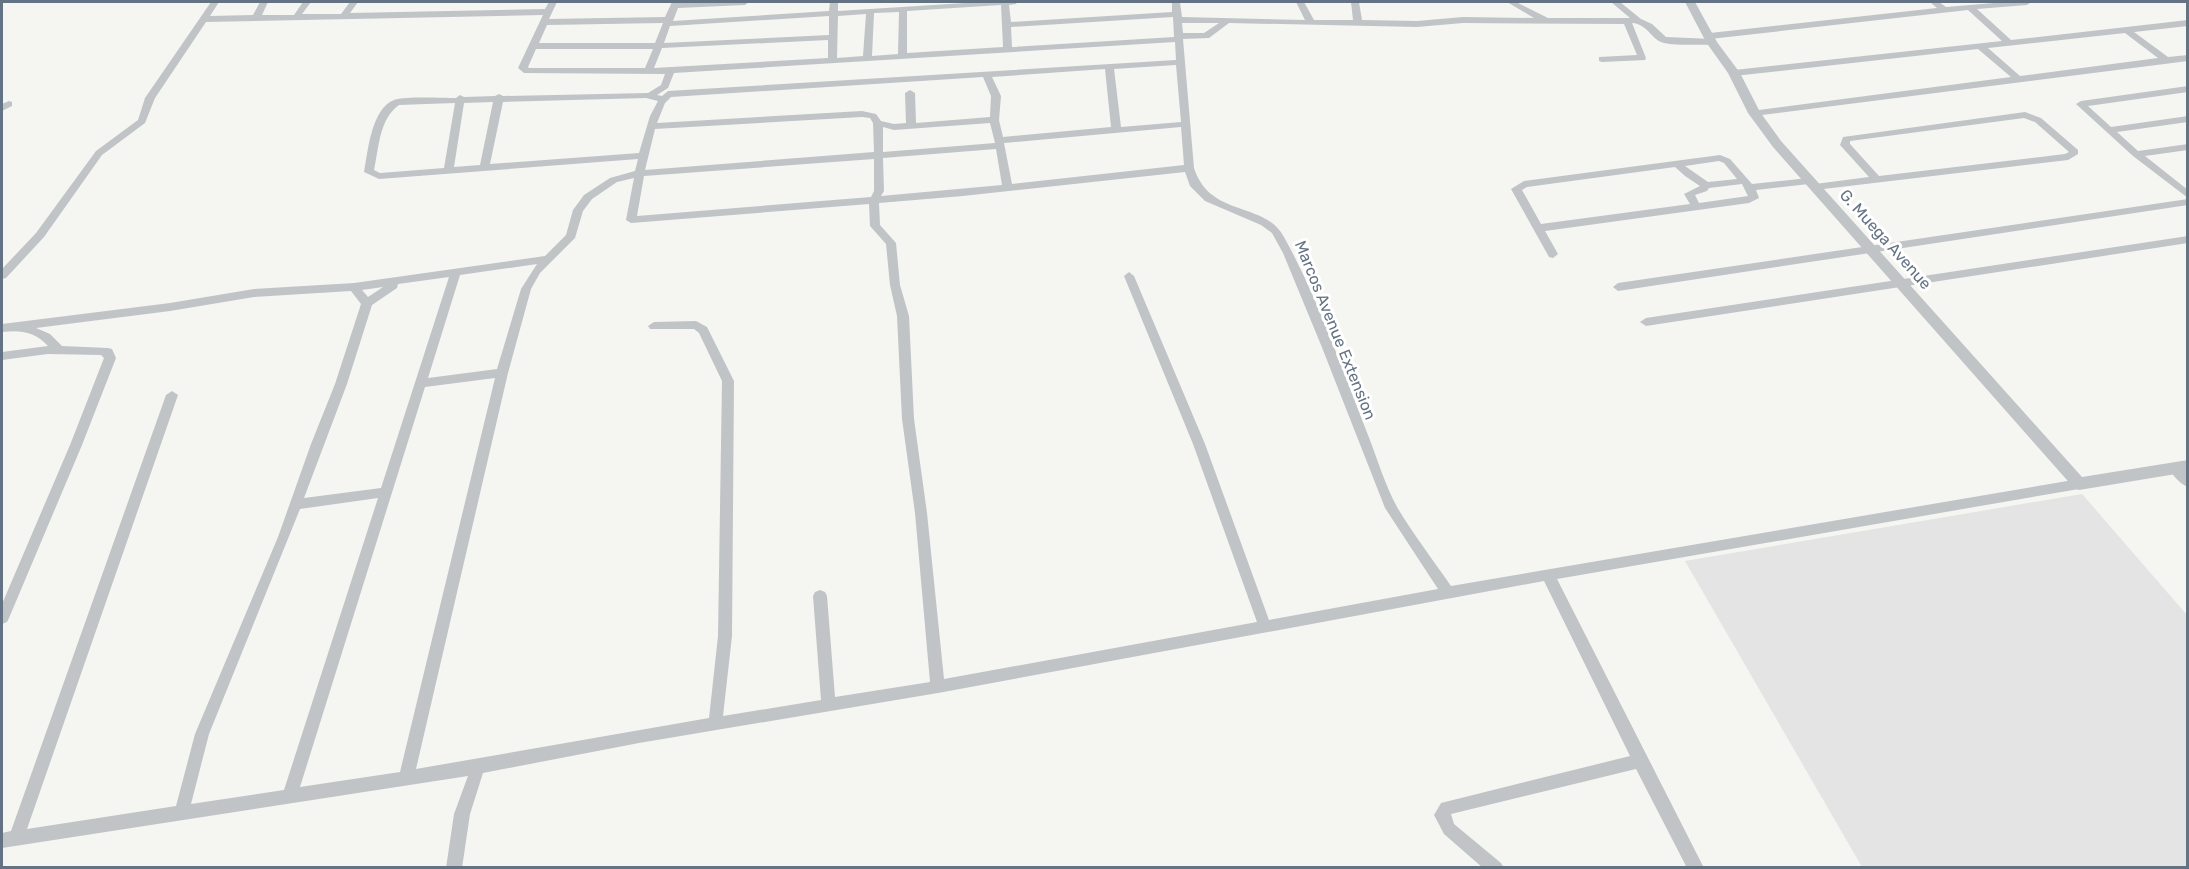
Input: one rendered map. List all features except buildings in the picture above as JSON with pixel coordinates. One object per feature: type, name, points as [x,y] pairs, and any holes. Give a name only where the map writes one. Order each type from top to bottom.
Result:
[{"type":"street","points":[[2,275],[40,235],[99,153],[142,121],[150,98],[215,2]]},
{"type":"street","points":[[257,17],[264,2]]},
{"type":"street","points":[[297,16],[307,2]]},
{"type":"street","points":[[344,16],[354,2]]},
{"type":"street","points":[[391,15],[398,2]]},
{"type":"street","points":[[438,14],[445,2]]},
{"type":"street","points":[[485,13],[491,2]]},
{"type":"street","points":[[554,2],[547,12],[524,68],[530,72],[670,71],[1206,36],[1226,22]]},
{"type":"street","points":[[648,70],[675,4],[745,2]]},
{"type":"street","points":[[832,62],[834,2]]},
{"type":"street","points":[[1005,2],[1008,50]]},
{"type":"street","points":[[543,22],[666,22],[1013,2]]},
{"type":"street","name":"Marcos Avenue Extension","points":[[1176,2],[1189,168],[1194,184],[1209,199],[1265,223],[1276,231],[1288,253],[1327,345],[1387,499],[1401,526],[1447,592]]},
{"type":"street","points":[[1300,2],[1311,22]]},
{"type":"street","points":[[1355,2],[1358,22]]},
{"type":"street","points":[[1511,2],[1548,22]]},
{"type":"street","points":[[1615,2],[1638,21]]},
{"type":"street","name":"G. Muega Avenue","points":[[1690,2],[1734,73],[1754,113],[1812,184],[2079,484]]},
{"type":"street","points":[[1934,2],[1944,10]]},
{"type":"street","points":[[1008,26],[1177,17],[1226,22],[1417,24],[1463,20],[1638,21],[1651,25],[1664,40],[1711,39],[2027,2]]},
{"type":"street","points":[[1970,8],[2009,43]]},
{"type":"street","points":[[902,57],[903,9]]},
{"type":"street","points":[[204,19],[547,12]]},
{"type":"street","points":[[867,59],[870,12]]},
{"type":"street","points":[[1602,59],[1642,58],[1627,21]]},
{"type":"street","points":[[1734,73],[2187,23]]},
{"type":"street","points":[[2128,31],[2166,60]]},
{"type":"street","points":[[533,46],[657,46],[833,37]]},
{"type":"street","points":[[1980,46],[2018,79]]},
{"type":"street","points":[[1754,113],[2187,58]]},
{"type":"street","points":[[1181,62],[671,93],[663,99],[642,156],[641,173],[630,220],[876,196],[888,199],[1189,168]]},
{"type":"street","points":[[1109,65],[1116,128]]},
{"type":"street","points":[[650,96],[665,86],[670,71]]},
{"type":"street","points":[[986,74],[996,96],[994,120],[1007,187]]},
{"type":"street","points":[[2187,89],[2081,104],[2136,154],[2187,195]]},
{"type":"street","points":[[910,93],[911,126]]},
{"type":"street","points":[[642,156],[379,176],[369,172],[381,119],[391,105],[417,99],[460,98],[650,96],[663,99]]},
{"type":"street","points":[[448,171],[460,98]]},
{"type":"street","points":[[485,167],[499,98]]},
{"type":"street","points":[[652,126],[862,114],[873,116],[878,123],[875,228],[891,243],[895,285],[903,316],[908,419],[921,513],[938,687]]},
{"type":"street","points":[[1678,164],[1688,174],[1706,185],[1812,184],[1878,181],[2068,158],[2075,152],[2038,120],[2025,115],[1846,139],[1845,145],[1878,181]]},
{"type":"street","points":[[2108,129],[2187,119]]},
{"type":"street","points":[[878,123],[894,127],[994,120]]},
{"type":"street","points":[[406,779],[502,373],[526,289],[536,271],[571,236],[579,210],[588,197],[614,180],[641,173],[999,143],[1116,128],[1186,124]]},
{"type":"street","points":[[878,135],[894,127]]},
{"type":"street","points":[[2136,154],[2187,147]]},
{"type":"street","points":[[1538,228],[1697,208],[1753,199],[1754,195],[1724,159],[1517,186],[1517,192],[1553,254]]},
{"type":"street","points":[[2170,182],[2187,180]]},
{"type":"street","points":[[1697,208],[1689,194],[1703,189],[1706,185]]},
{"type":"street","points":[[1618,287],[2187,202]]},
{"type":"street","points":[[1646,322],[2187,239]]},
{"type":"street","points":[[2,328],[170,307],[254,293],[354,287],[547,259]]},
{"type":"street","points":[[290,794],[455,274]]},
{"type":"street","points":[[1129,276],[1199,444],[1265,626]]},
{"type":"street","points":[[182,811],[212,707],[261,598],[341,384],[367,303],[386,289],[406,280]]},
{"type":"street","points":[[354,287],[367,303]]},
{"type":"street","points":[[654,326],[696,325],[703,330],[728,381],[725,636],[715,725]]},
{"type":"street","points":[[22,326],[46,337],[55,343],[59,350]]},
{"type":"street","points":[[2,356],[59,350],[108,352],[110,358],[76,445],[2,618]]},
{"type":"street","points":[[421,383],[502,373]]},
{"type":"street","points":[[172,395],[9,839],[290,794],[478,767],[639,736],[938,687],[1447,592],[2181,467],[2187,482]]},
{"type":"street","points":[[296,504],[386,492]]},
{"type":"street","points":[[1548,575],[1640,761],[1696,867]]},
{"type":"street","points":[[820,596],[829,706]]},
{"type":"street","points":[[1496,867],[1449,829],[1443,815],[1446,808],[1640,761]]},
{"type":"street","points":[[454,867],[457,834],[478,767]]},
{"type":"shaded area","points":[[2082,494],[2187,615],[2187,867],[1862,867],[1685,561]]}]
